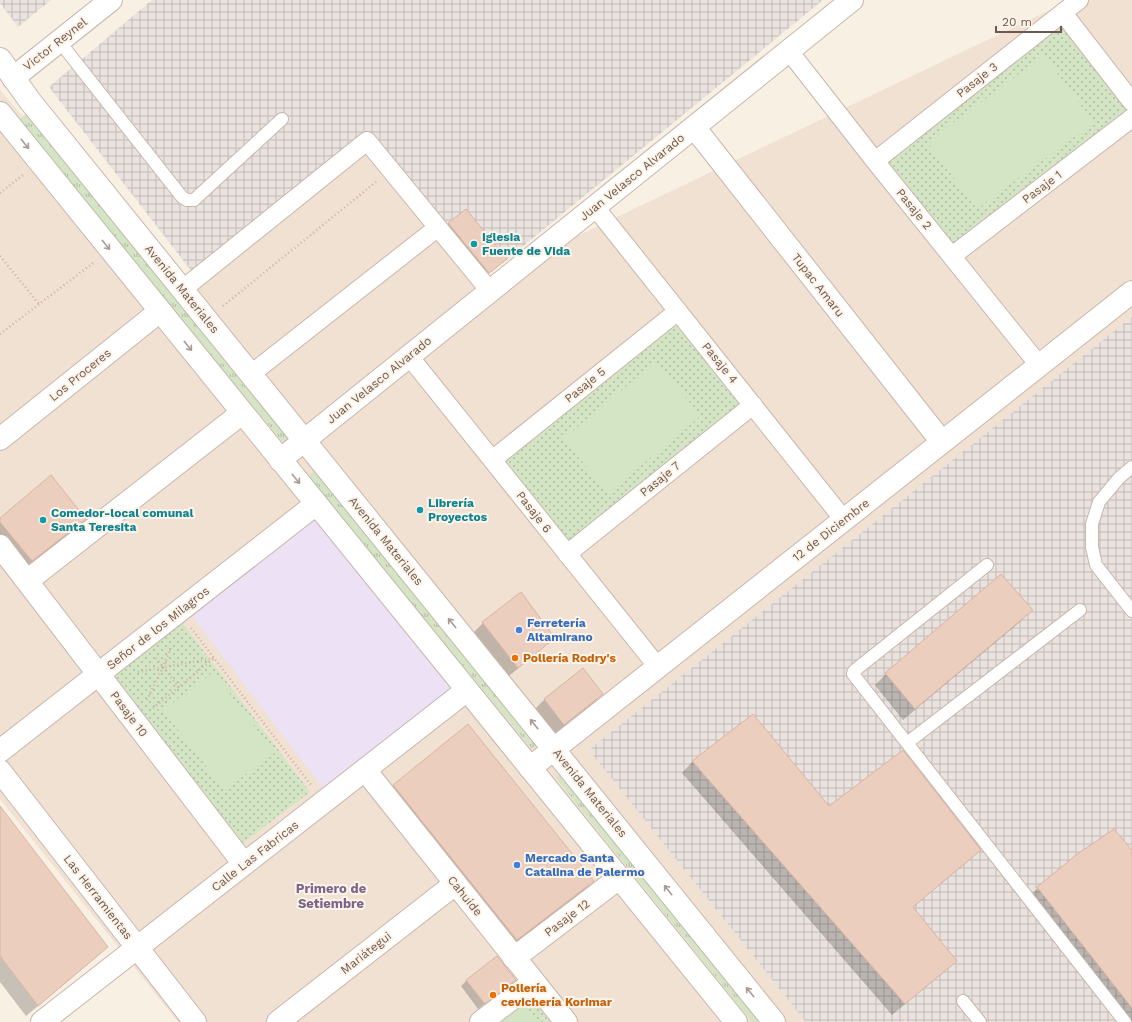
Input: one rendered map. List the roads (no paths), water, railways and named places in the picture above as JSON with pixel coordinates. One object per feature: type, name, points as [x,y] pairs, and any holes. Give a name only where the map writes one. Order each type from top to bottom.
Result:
[{"type":"street","name":"Victor Reynel","points":[[7,83],[111,0]]},
{"type":"street","name":"Juan Velasco Alvarado","points":[[280,460],[852,0]]},
{"type":"street","name":"Pasaje 3","points":[[875,161],[1079,0]]},
{"type":"street","points":[[1063,13],[1132,102]]},
{"type":"street","name":"Pasaje 2","points":[[789,51],[875,161],[1039,365]]},
{"type":"street","name":"Avenida Materiales","points":[[0,59],[7,83],[30,101],[774,1022]]},
{"type":"street","points":[[0,113],[736,1022]]},
{"type":"street","name":"Pasaje 1","points":[[952,256],[1132,118]]},
{"type":"street","name":"Tupac Amaru","points":[[694,127],[942,442]]},
{"type":"street","points":[[183,289],[367,141],[490,291]]},
{"type":"street","name":"Pasaje 4","points":[[595,207],[844,520]]},
{"type":"street","points":[[251,374],[437,228]]},
{"type":"street","name":"12 de Diciembre","points":[[530,768],[1132,292]]},
{"type":"street","name":"Los Proceres","points":[[0,439],[160,311]]},
{"type":"street","name":"Pasaje 5","points":[[492,460],[678,311]]},
{"type":"street","name":"Pasaje 6","points":[[409,356],[658,667]]},
{"type":"street","name":"Pasaje 7","points":[[567,554],[753,405]]},
{"type":"street","points":[[27,581],[242,413]]},
{"type":"street","name":"Señor de los Milagros","points":[[0,752],[101,676],[179,612],[316,504]]},
{"type":"street","name":"Pasaje 10","points":[[0,546],[244,864]]},
{"type":"street","name":"Calle Las Fabricas","points":[[42,1022],[467,690]]},
{"type":"street","name":"Cahuide","points":[[365,770],[566,1022]]},
{"type":"street","name":"Las Herramientas","points":[[4,784],[195,1022]]},
{"type":"street","name":"Pasaje 12","points":[[514,958],[619,878]]},
{"type":"street","name":"Mariátegui","points":[[278,1022],[455,884]]},
{"type":"street","points":[[481,1022],[534,982]]},
{"type":"lane","points":[[59,41],[182,198],[187,200],[194,200],[282,119]]},
{"type":"lane","points":[[1132,467],[1099,502],[1092,524],[1092,547],[1096,565],[1132,611]]},
{"type":"lane","points":[[988,565],[854,671],[853,674],[1125,1022]]},
{"type":"lane","points":[[907,743],[1080,610]]},
{"type":"lane","points":[[963,1001],[980,1022]]},
{"type":"place","name":"Iglesia Fuente de Vida","points":[[474,244]]},
{"type":"place","name":"Librería Proyectos","points":[[420,510]]},
{"type":"place","name":"Comedor-local comunal Santa Teresita","points":[[43,520]]},
{"type":"place","name":"Ferretería Altamirano","points":[[519,630]]},
{"type":"place","name":"Pollería Rodry's","points":[[515,658]]},
{"type":"place","name":"Mercado Santa Catalina de Palermo","points":[[517,865]]},
{"type":"place","name":"Pollería cevichería Korimar","points":[[493,995]]},
{"type":"district","name":"Primero de Setiembre","points":[[331,896]]}]
